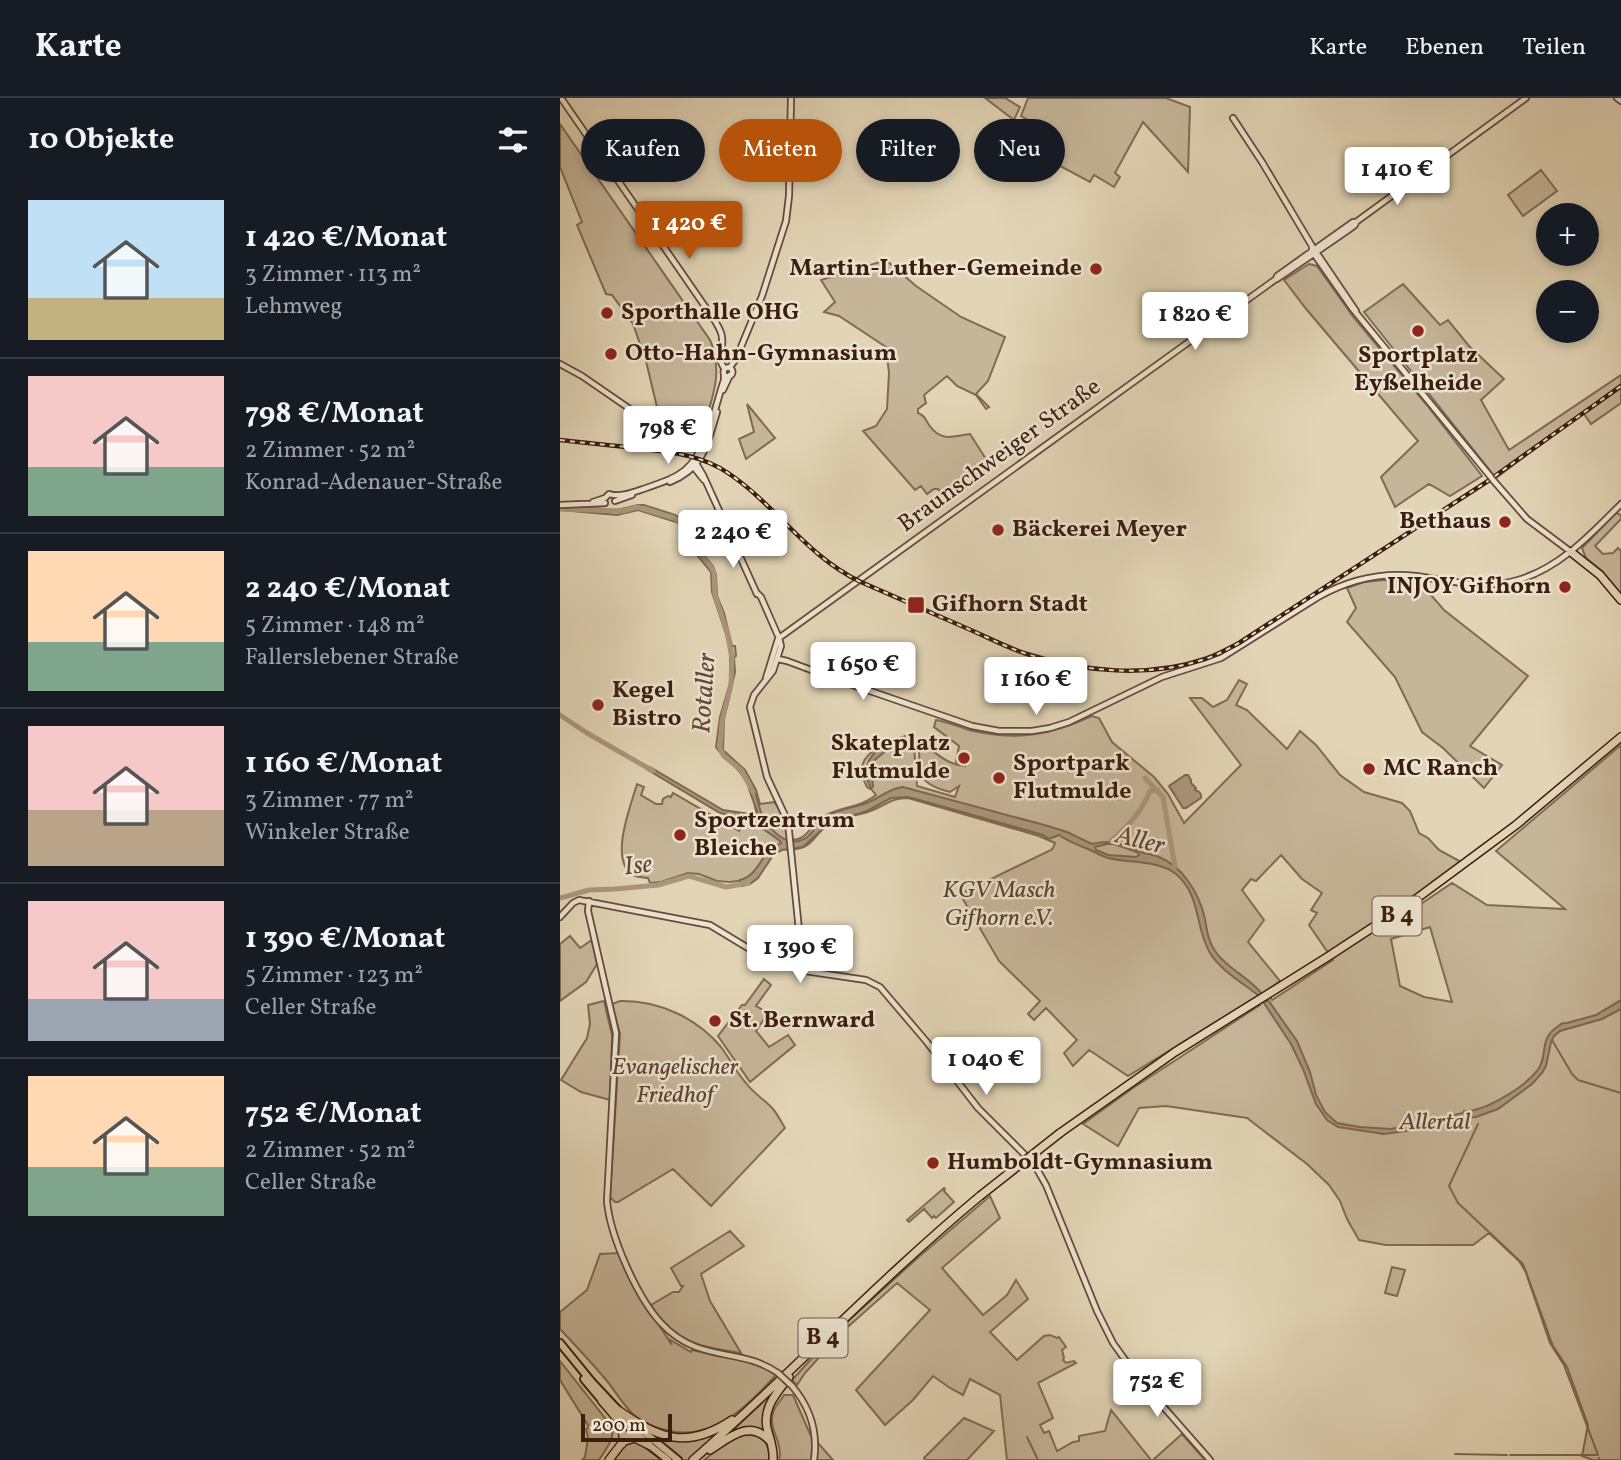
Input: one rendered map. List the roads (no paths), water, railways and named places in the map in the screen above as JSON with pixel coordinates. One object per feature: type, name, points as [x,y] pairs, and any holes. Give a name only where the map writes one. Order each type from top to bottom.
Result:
[{"type":"highway","points":[[1571,552],[1600,575],[1621,600]]},
{"type":"highway","name":"B 4","points":[[695,1460],[914,1255],[1062,1134],[1154,1066],[1390,917],[1519,823],[1621,738]]},
{"type":"highway","name":"B 4","points":[[695,1460],[706,1453],[914,1255]]},
{"type":"highway","points":[[773,1460],[773,1447],[766,1425],[768,1408],[791,1373]]},
{"type":"highway","points":[[602,1401],[622,1426],[622,1444]]},
{"type":"highway","points":[[618,1410],[657,1433],[687,1437],[717,1429],[753,1405]]},
{"type":"highway","points":[[706,1453],[734,1434],[748,1430],[763,1434],[773,1447]]},
{"type":"highway","points":[[610,1460],[633,1431]]},
{"type":"highway","points":[[622,1444],[635,1438],[649,1445]]},
{"type":"main road","points":[[560,1345],[602,1401],[668,1460]]},
{"type":"main road","points":[[560,1345],[618,1410],[677,1460]]},
{"type":"main road","points":[[633,1431],[642,1432]]},
{"type":"street","points":[[561,98],[715,321],[723,340],[719,359],[727,371]]},
{"type":"street","points":[[560,505],[605,500],[609,494],[615,498],[624,498],[679,478],[694,466],[704,446],[727,371],[736,359],[762,296],[786,221],[791,98]]},
{"type":"street","name":"Braunschweiger Straße","points":[[779,638],[1313,251],[1355,225],[1525,98]]},
{"type":"street","points":[[1617,98],[1621,101]]},
{"type":"street","points":[[1233,118],[1256,152],[1313,251],[1358,314],[1527,519],[1571,552]]},
{"type":"street","points":[[560,364],[662,431],[704,446]]},
{"type":"street","points":[[694,466],[701,471],[781,646],[771,674],[754,695],[750,707],[767,777],[785,814],[791,841],[800,943],[792,955]]},
{"type":"street","points":[[605,500],[611,505],[615,498],[662,482],[694,466]]},
{"type":"street","points":[[775,658],[960,723],[989,730],[1024,732],[1050,728],[1076,719],[1168,674],[1221,658],[1308,603],[1343,585],[1394,575],[1465,584],[1495,584],[1532,575],[1571,552],[1621,504]]},
{"type":"street","points":[[560,917],[573,903],[589,901],[710,925],[748,948],[792,955]]},
{"type":"street","points":[[589,901],[588,911],[616,1033],[607,1201],[612,1226],[625,1261],[654,1314],[677,1337],[703,1349],[755,1360],[778,1373],[792,1386],[801,1397],[811,1420],[815,1440],[814,1460]]},
{"type":"street","points":[[792,955],[805,971],[866,981],[879,986],[978,1108],[1034,1164],[1046,1185],[1097,1311],[1116,1348],[1139,1379],[1210,1460]]},
{"type":"waterway","name":"Rotaller","points":[[560,509],[623,511],[637,507],[674,518],[683,525],[695,548],[714,573],[715,595],[732,657],[731,685],[722,721],[720,749],[724,756],[741,770],[753,792]]},
{"type":"waterway","name":"Aller","points":[[560,715],[653,771]]},
{"type":"waterway","points":[[1145,778],[1163,797],[1175,867]]},
{"type":"waterway","points":[[1111,841],[1134,818],[1150,791],[1158,790]]},
{"type":"waterway","name":"Ise","points":[[560,898],[589,890],[658,885],[689,876],[726,887],[748,883]]},
{"type":"waterway","points":[[1552,1040],[1578,1080],[1621,1093]]},
{"type":"waterway","points":[[1478,1124],[1449,1186],[1458,1203],[1523,1264],[1550,1343],[1564,1365],[1598,1455]]},
{"type":"waterway","points":[[1027,1437],[1038,1460]]},
{"type":"waterway","points":[[1455,1454],[1507,1455]]},
{"type":"waterway","points":[[1510,1455],[1596,1455]]},
{"type":"railway","points":[[560,440],[672,453],[706,462],[728,473],[745,486],[807,545],[841,571],[861,582],[1027,654],[1093,669],[1139,671],[1184,665],[1239,643],[1488,481],[1621,386]]},
{"type":"place","name":"Martin-Luther-Gemeinde","points":[[1096,269]]},
{"type":"place","name":"Sporthalle OHG","points":[[607,313]]},
{"type":"place","name":"Sportplatz Eyßelheide","points":[[1418,331]]},
{"type":"place","name":"Otto-Hahn-Gymnasium","points":[[611,354]]},
{"type":"place","name":"Bethaus","points":[[1505,522]]},
{"type":"place","name":"Bäckerei Meyer","points":[[998,530]]},
{"type":"place","name":"INJOY Gifhorn","points":[[1565,587]]},
{"type":"place","name":"Gifhorn Stadt","points":[[916,605]]},
{"type":"place","name":"Kegel Bistro","points":[[598,705]]},
{"type":"place","name":"Skateplatz Flutmulde","points":[[964,758]]},
{"type":"place","name":"MC Ranch","points":[[1369,769]]},
{"type":"place","name":"Sportpark Flutmulde","points":[[999,778]]},
{"type":"place","name":"Sportzentrum Bleiche","points":[[680,835]]},
{"type":"place","name":"St. Bernward","points":[[715,1021]]},
{"type":"place","name":"Humboldt-Gymnasium","points":[[933,1163]]},
{"type":"park label","name":"KGV Masch Gifhorn e.V.","points":[[999,905]]},
{"type":"park label","name":"Evangelischer Friedhof","points":[[675,1082]]},
{"type":"park label","name":"Allertal","points":[[1435,1123]]}]
